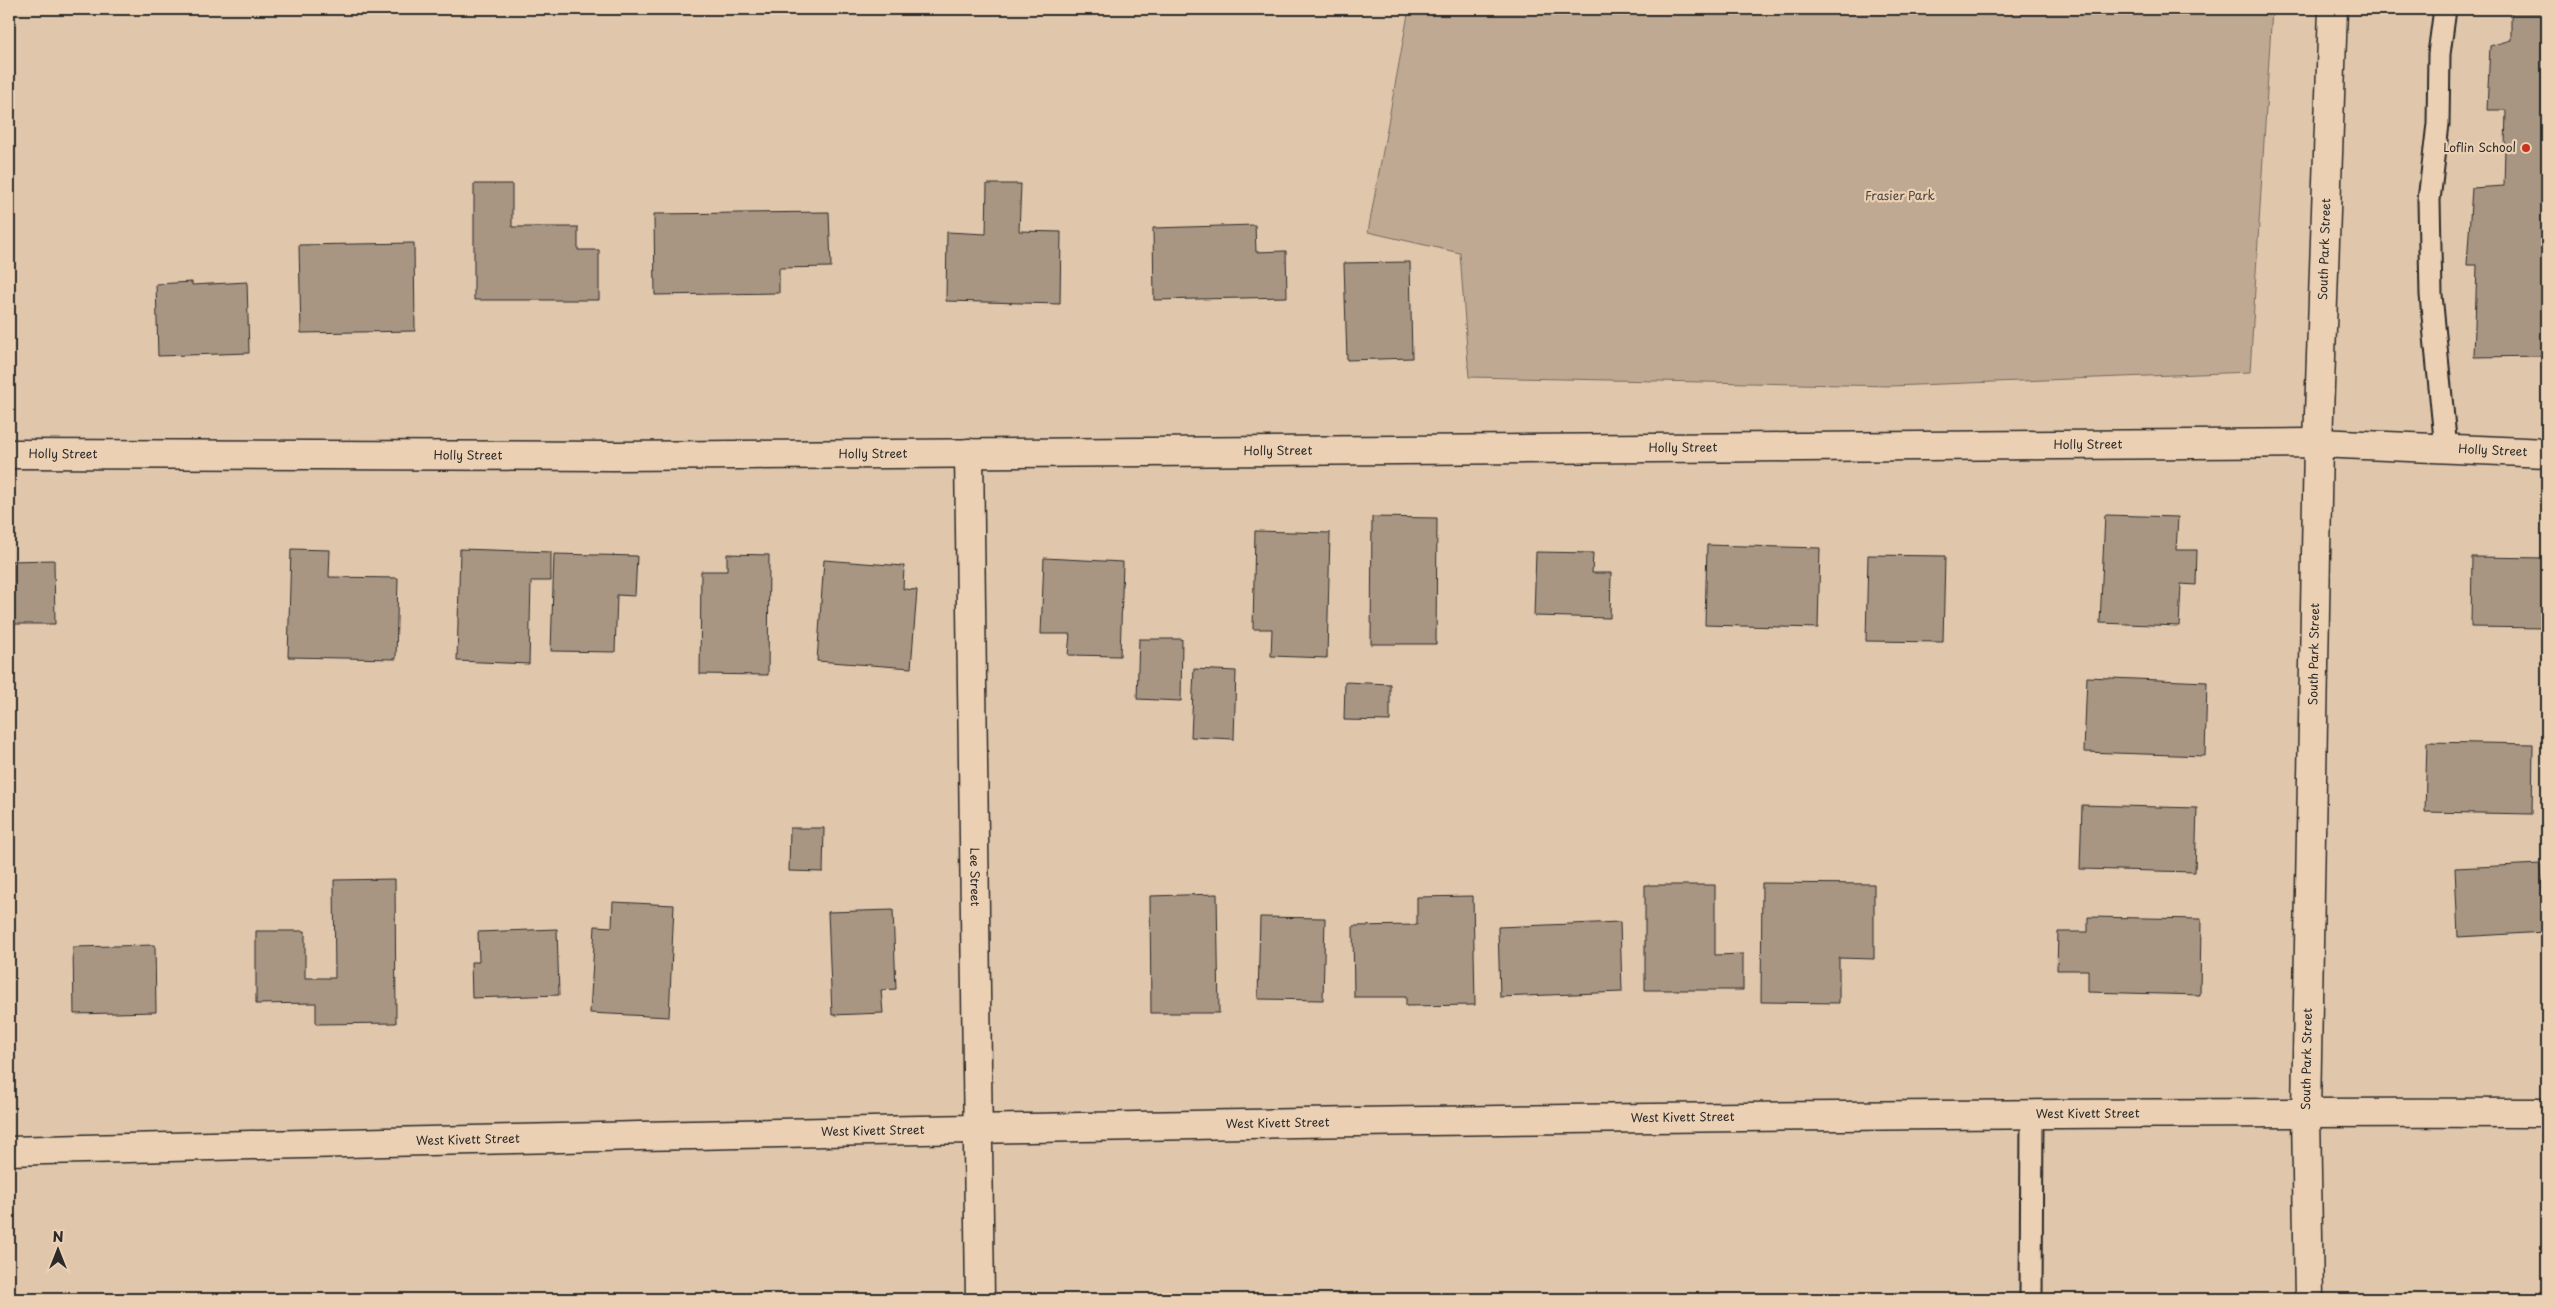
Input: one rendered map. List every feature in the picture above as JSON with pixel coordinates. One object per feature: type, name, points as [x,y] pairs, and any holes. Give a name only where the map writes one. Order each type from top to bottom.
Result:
[{"type":"street","name":"South Park Street","points":[[2309,1299],[2306,1112],[2318,443],[2333,9]]},
{"type":"street","name":"Holly Street","points":[[9,454],[616,456],[2318,443],[2547,454]]},
{"type":"street","name":"Lee Street","points":[[968,453],[980,1299]]},
{"type":"street","name":"West Kivett Street","points":[[9,1151],[978,1127],[2306,1112],[2547,1113]]},
{"type":"lane","points":[[2445,9],[2439,54],[2438,124],[2429,200],[2431,295],[2446,449]]},
{"type":"lane","points":[[2032,1115],[2032,1299]]},
{"type":"green space","name":"Frasier Park","points":[[1409,9],[2272,9],[2250,372],[1891,386],[1469,377],[1460,253],[1368,232]]},
{"type":"building","name":"Loflin School","points":[[2511,9],[2547,9],[2547,356],[2474,357],[2477,265],[2467,265],[2472,188],[2504,186],[2506,110],[2487,110],[2490,46],[2511,40]]},
{"type":"building","points":[[474,184],[512,184],[512,227],[578,227],[578,250],[599,250],[599,300],[474,300]]},
{"type":"building","points":[[987,184],[1021,184],[1019,231],[1061,232],[1060,304],[946,301],[947,232],[986,234]]},
{"type":"building","points":[[829,212],[831,267],[779,268],[779,293],[655,295],[654,214]]},
{"type":"building","points":[[1255,225],[1256,252],[1286,251],[1287,297],[1154,300],[1153,228]]},
{"type":"building","points":[[414,243],[415,331],[301,333],[299,245]]},
{"type":"building","points":[[1410,262],[1412,358],[1347,360],[1344,263]]},
{"type":"building","points":[[192,282],[192,285],[247,282],[249,353],[158,356],[156,284]]},
{"type":"building","points":[[2105,515],[2178,517],[2176,550],[2197,550],[2196,585],[2181,584],[2179,626],[2100,623]]},
{"type":"building","points":[[1372,517],[1437,518],[1436,644],[1371,644]]},
{"type":"building","points":[[1255,531],[1330,533],[1327,658],[1271,656],[1272,629],[1253,629]]},
{"type":"building","points":[[1707,545],[1820,548],[1818,628],[1705,625]]},
{"type":"building","points":[[291,549],[330,550],[329,577],[398,578],[396,659],[288,657]]},
{"type":"building","points":[[460,549],[551,552],[551,581],[531,581],[529,664],[457,661]]},
{"type":"building","points":[[1536,552],[1593,553],[1592,573],[1611,573],[1610,618],[1534,616]]},
{"type":"building","points":[[554,554],[637,556],[635,596],[617,595],[615,652],[551,651]]},
{"type":"building","points":[[727,554],[769,555],[768,675],[700,674],[701,571],[727,571]]},
{"type":"building","points":[[1868,555],[1945,556],[1943,642],[1866,641]]},
{"type":"building","points":[[2472,557],[2547,558],[2547,628],[2471,627]]},
{"type":"building","points":[[1044,558],[1123,562],[1120,656],[1068,655],[1070,634],[1041,634]]},
{"type":"building","points":[[54,560],[55,624],[9,624],[9,561]]},
{"type":"building","points":[[824,560],[904,566],[903,589],[917,590],[911,668],[817,661]]},
{"type":"building","points":[[1139,639],[1182,639],[1181,701],[1137,699]]},
{"type":"building","points":[[1194,669],[1236,671],[1234,739],[1191,737]]},
{"type":"building","points":[[2087,677],[2207,682],[2205,756],[2084,752]]},
{"type":"building","points":[[1345,682],[1390,684],[1390,721],[1344,720]]},
{"type":"building","points":[[2427,742],[2533,744],[2532,814],[2425,812]]},
{"type":"building","points":[[2082,805],[2197,808],[2195,872],[2080,869]]},
{"type":"building","points":[[790,828],[824,828],[823,872],[789,871]]},
{"type":"building","points":[[2541,864],[2545,932],[2458,937],[2455,868]]},
{"type":"building","points":[[395,879],[396,1023],[316,1024],[316,1003],[256,1004],[256,931],[305,931],[305,978],[335,978],[334,880]]},
{"type":"building","points":[[1762,883],[1874,884],[1874,959],[1839,958],[1839,1003],[1761,1002]]},
{"type":"building","points":[[1645,885],[1715,885],[1715,955],[1743,954],[1743,990],[1645,990]]},
{"type":"building","points":[[1217,894],[1219,1013],[1151,1013],[1150,896]]},
{"type":"building","points":[[1473,896],[1475,1005],[1406,1006],[1406,997],[1354,997],[1353,926],[1417,925],[1417,897]]},
{"type":"building","points":[[613,902],[674,905],[669,1017],[590,1013],[595,926],[612,927]]},
{"type":"building","points":[[893,910],[896,989],[881,990],[883,1013],[832,1015],[828,912]]},
{"type":"building","points":[[1260,917],[1325,918],[1323,1000],[1258,999]]},
{"type":"building","points":[[2088,917],[2201,919],[2200,995],[2088,992],[2088,970],[2057,970],[2058,932],[2088,932]]},
{"type":"building","points":[[1620,922],[1622,992],[1500,997],[1498,927]]},
{"type":"building","points":[[557,929],[559,995],[472,998],[471,962],[479,962],[478,932]]},
{"type":"building","points":[[155,945],[156,1012],[74,1014],[73,947]]},
{"type":"place","name":"Loflin School","points":[[2526,148]]}]
